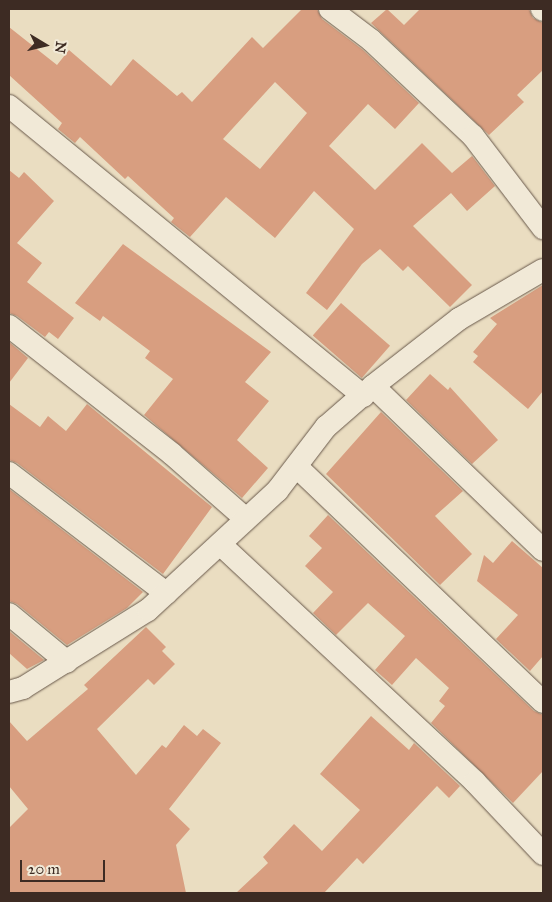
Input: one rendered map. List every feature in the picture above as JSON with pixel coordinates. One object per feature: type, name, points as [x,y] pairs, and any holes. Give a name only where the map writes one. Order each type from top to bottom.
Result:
[{"type":"street","points":[[330,9],[371,40],[473,136],[543,228]]},
{"type":"street","points":[[9,106],[368,391],[543,550]]},
{"type":"street","points":[[9,692],[24,688],[127,626],[166,593],[277,491],[326,427],[368,391],[458,319],[543,270]]},
{"type":"street","points":[[9,326],[172,454],[246,519]]},
{"type":"street","points":[[297,467],[543,702]]},
{"type":"street","points":[[9,474],[166,593]]},
{"type":"street","points":[[220,544],[474,782],[543,854]]},
{"type":"street","points":[[9,614],[67,662]]},
{"type":"building","points":[[302,9],[317,9],[322,19],[363,50],[419,103],[395,129],[368,104],[329,146],[375,190],[422,143],[452,173],[472,156],[495,186],[467,211],[451,193],[413,226],[472,285],[450,307],[408,266],[403,271],[380,249],[362,264],[327,310],[306,293],[354,229],[314,191],[275,238],[226,197],[190,237],[171,222],[174,218],[128,176],[125,179],[80,137],[75,143],[58,129],[62,123],[9,75],[9,27],[57,65],[69,50],[111,86],[133,59],[177,96],[182,92],[192,102],[252,37],[263,48]],"holes":[[[275,82],[307,113],[260,169],[223,139]]]},
{"type":"building","points":[[387,9],[404,25],[420,9],[529,9],[533,18],[543,23],[543,70],[517,95],[524,102],[489,135],[371,23]]},
{"type":"building","points":[[9,170],[19,178],[24,172],[54,201],[17,243],[42,263],[27,282],[74,318],[58,339],[49,332],[45,337],[17,316],[9,313]]},
{"type":"building","points":[[123,244],[271,352],[245,382],[269,401],[237,440],[268,468],[242,498],[144,415],[173,379],[145,358],[150,351],[103,316],[100,321],[75,303]]},
{"type":"building","points":[[543,285],[543,391],[528,409],[473,362],[478,356],[473,352],[497,324],[490,318]]},
{"type":"building","points":[[341,303],[390,346],[362,378],[313,335]]},
{"type":"building","points":[[9,342],[28,358],[9,383]]},
{"type":"building","points":[[430,374],[448,390],[450,387],[498,440],[472,464],[406,400]]},
{"type":"building","points":[[9,404],[40,427],[48,416],[66,431],[87,404],[212,507],[163,574],[17,463],[9,460]]},
{"type":"building","points":[[381,412],[463,491],[435,516],[472,554],[440,585],[326,474]]},
{"type":"building","points":[[9,489],[143,592],[127,608],[67,645],[17,604],[9,601]]},
{"type":"building","points":[[328,515],[534,711],[543,715],[543,771],[513,803],[431,723],[445,706],[439,701],[449,688],[416,658],[392,685],[375,670],[405,636],[368,603],[336,635],[313,613],[333,592],[305,566],[322,548],[309,536]]},
{"type":"building","points":[[512,541],[543,568],[543,656],[530,671],[496,639],[518,615],[477,581],[484,555],[493,563]]},
{"type":"building","points":[[146,627],[166,647],[162,651],[175,664],[154,685],[148,679],[97,729],[136,775],[162,745],[166,748],[184,725],[197,736],[203,729],[221,743],[169,809],[190,829],[176,845],[186,893],[9,893],[9,828],[28,809],[9,786],[9,721],[27,741],[88,689],[84,685]]},
{"type":"building","points":[[9,631],[44,660],[27,669],[9,653]]},
{"type":"building","points":[[371,716],[409,750],[414,743],[460,786],[449,798],[437,786],[363,864],[357,858],[324,893],[236,893],[268,863],[263,857],[294,824],[322,851],[360,810],[320,774]]}]
